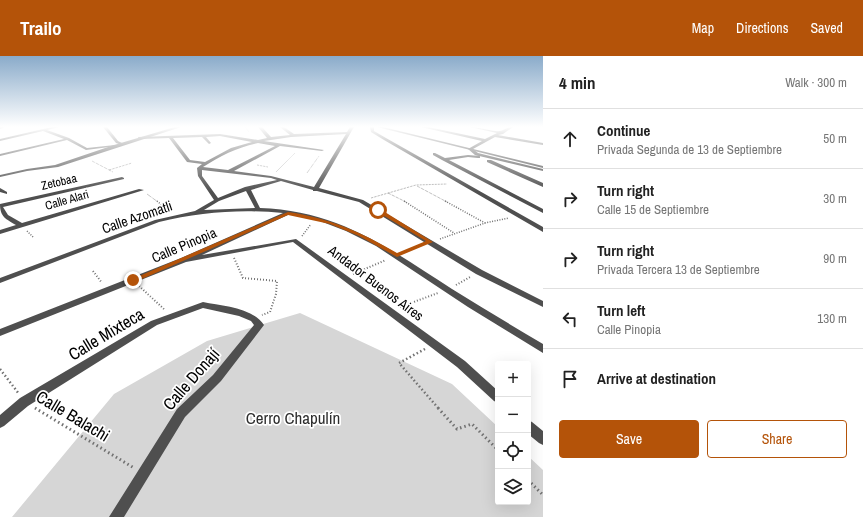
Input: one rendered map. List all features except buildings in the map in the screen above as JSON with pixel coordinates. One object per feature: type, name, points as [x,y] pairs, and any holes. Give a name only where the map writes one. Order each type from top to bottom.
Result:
[{"type":"street","points":[[0,155],[28,149]]},
{"type":"street","points":[[86,149],[89,150],[99,149]]},
{"type":"street","points":[[0,176],[56,166],[108,149]]},
{"type":"street","points":[[179,149],[189,161],[205,162]]},
{"type":"street","points":[[199,168],[205,162],[237,149]]},
{"type":"street","points":[[230,171],[272,149]]},
{"type":"street","points":[[311,149],[322,150]]},
{"type":"street","points":[[315,190],[339,149]]},
{"type":"street","points":[[402,149],[543,230]]},
{"type":"street","points":[[470,149],[477,154],[543,168]]},
{"type":"street","points":[[435,154],[543,211]]},
{"type":"street","points":[[444,159],[478,156],[543,185]]},
{"type":"street","points":[[199,168],[230,171],[271,178],[361,201],[479,272],[543,304]]},
{"type":"street","points":[[199,168],[200,176],[216,199]]},
{"type":"street","name":"Zetobaa","points":[[0,207],[122,178]]},
{"type":"street","points":[[197,212],[216,199],[247,188],[279,181]]},
{"type":"street","points":[[247,188],[258,205],[258,210]]},
{"type":"street","name":"Calle Alari","points":[[0,232],[141,190]]},
{"type":"street","points":[[0,207],[6,216],[20,225]]},
{"type":"street","name":"Calle Azomatli","points":[[0,281],[157,221],[197,212],[220,209],[258,210],[288,213],[316,218],[361,235],[397,256],[448,290],[543,349]]},
{"type":"street","name":"Calle Pinopia","points":[[0,334],[184,260],[217,250],[288,213]]},
{"type":"street","points":[[217,250],[294,240]]},
{"type":"street","name":"Andador Buenos Aires","points":[[294,240],[461,364],[497,397]]},
{"type":"street","name":"Calle Mixteca","points":[[0,422],[24,402],[154,323],[202,305],[241,313],[254,319]]},
{"type":"street","name":"Calle Donají","points":[[116,517],[181,413],[217,378],[259,325],[254,319]]},
{"type":"street","points":[[531,429],[543,439]]},
{"type":"path","points":[[271,178],[298,149]]},
{"type":"path","points":[[93,162],[122,178]]},
{"type":"path","points":[[109,170],[132,163]]},
{"type":"path","points":[[361,201],[416,185],[462,184]]},
{"type":"path","points":[[416,185],[485,223]]},
{"type":"path","points":[[386,193],[418,209],[454,234]]},
{"type":"path","points":[[345,278],[430,242],[485,223],[519,216]]},
{"type":"path","points":[[294,240],[300,238],[316,218]]},
{"type":"path","points":[[217,250],[234,257],[243,278],[277,281],[276,294],[270,312],[254,319]]},
{"type":"path","points":[[93,271],[107,290]]},
{"type":"path","points":[[388,311],[448,290],[479,272]]},
{"type":"path","points":[[133,280],[172,316]]},
{"type":"path","points":[[433,344],[399,363],[457,429],[472,424],[495,447]]},
{"type":"path","name":"Calle Balachi","points":[[0,369],[24,402],[144,474]]},
{"type":"path","points":[[531,483],[543,495]]},
{"type":"green space","name":"Cerro Chapulín","points":[[300,313],[452,384],[495,424],[495,505],[531,505],[531,459],[543,470],[543,517],[12,517],[114,394],[207,341]]},
{"type":"route","points":[[133,280],[184,260],[288,213],[303,215],[332,223],[361,235],[397,256],[430,242],[378,210]]}]
